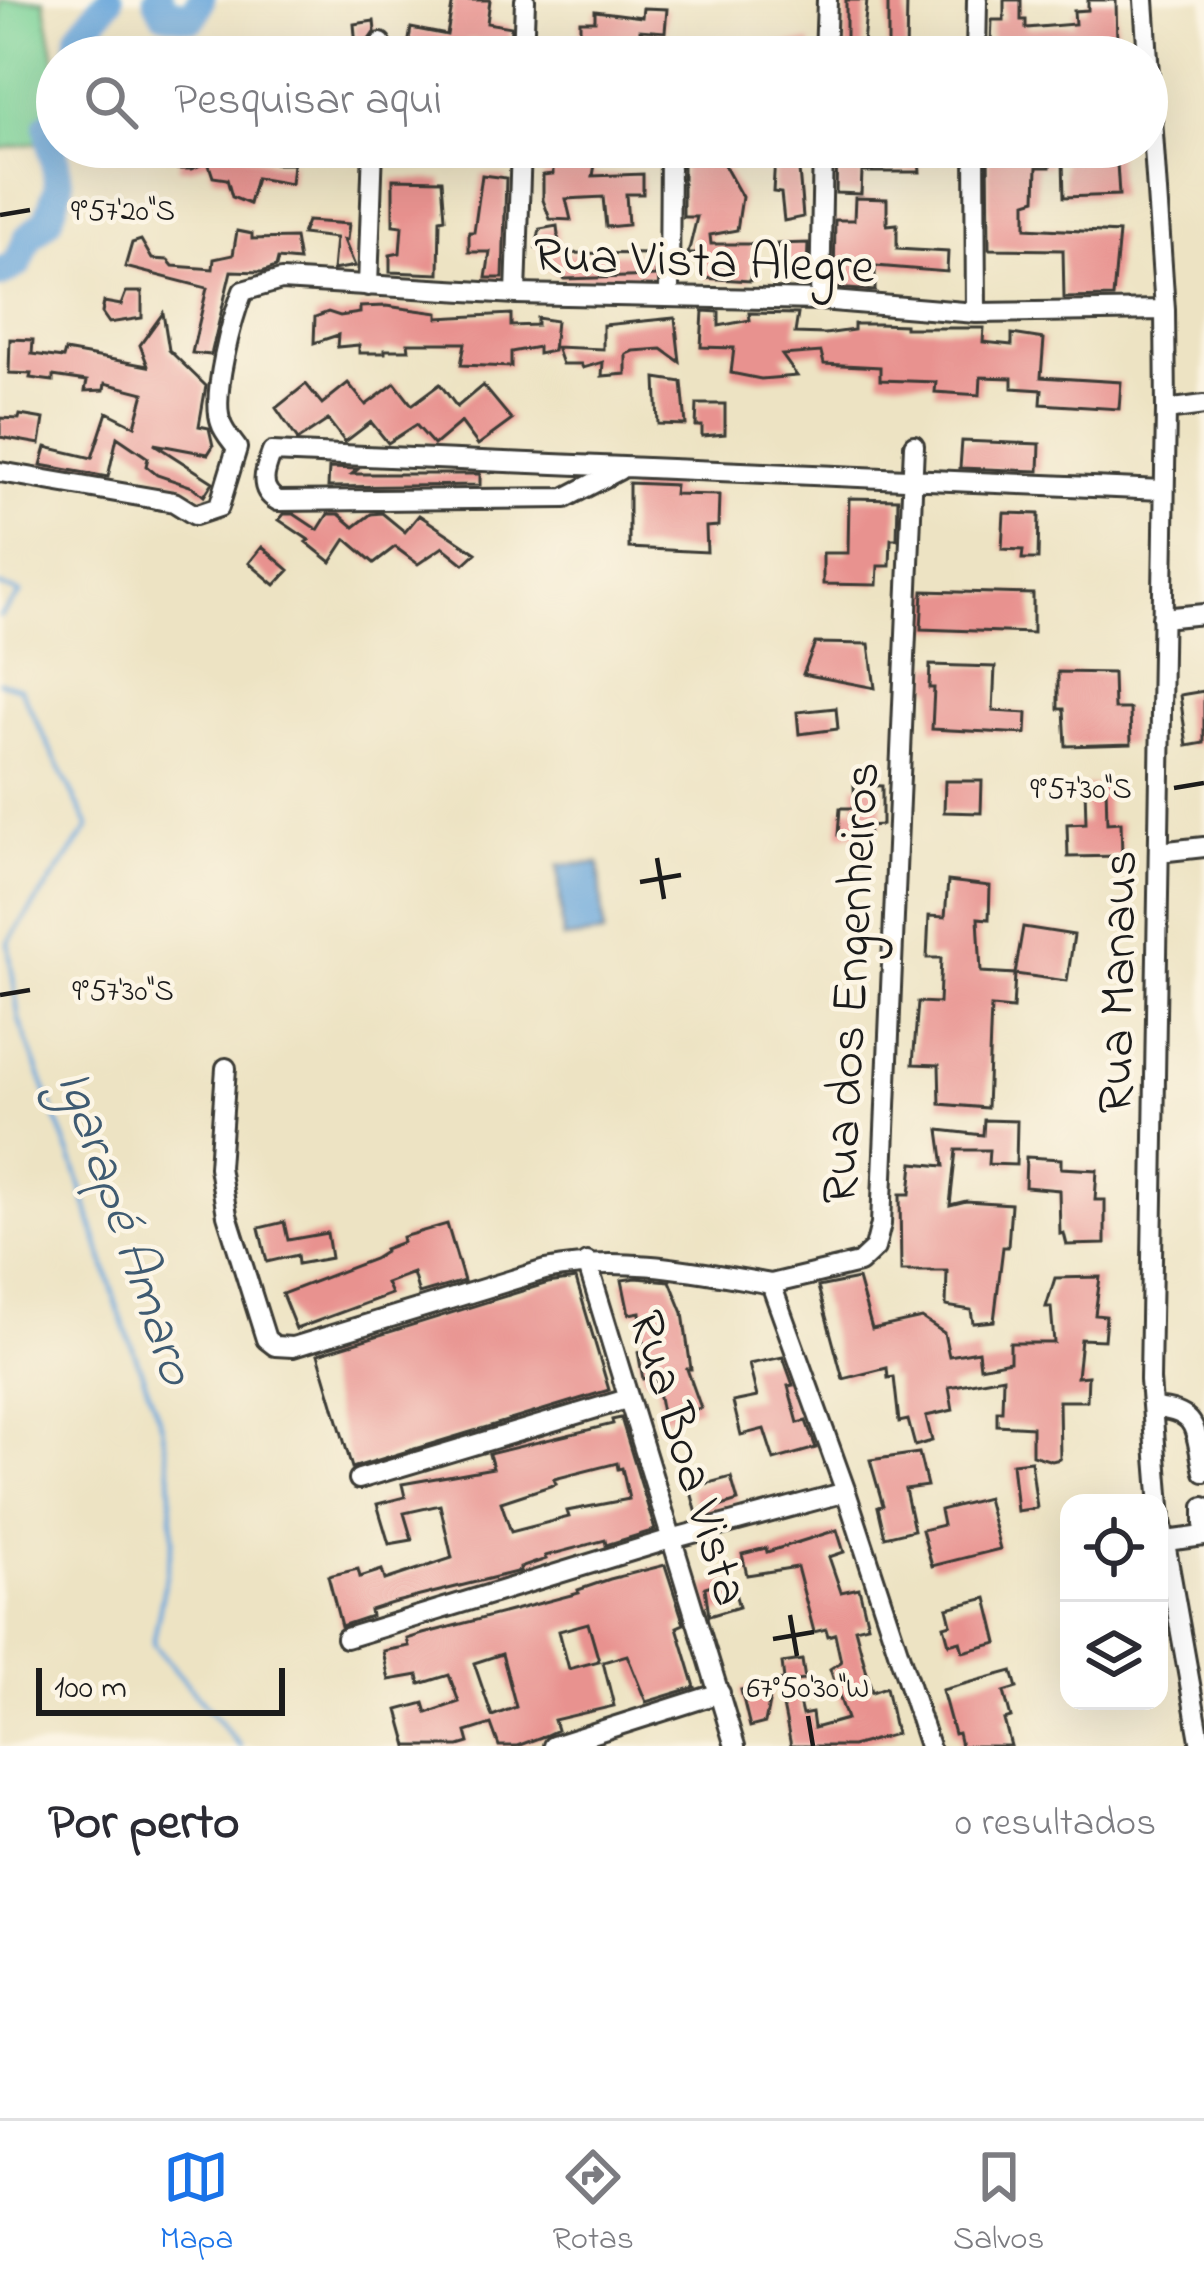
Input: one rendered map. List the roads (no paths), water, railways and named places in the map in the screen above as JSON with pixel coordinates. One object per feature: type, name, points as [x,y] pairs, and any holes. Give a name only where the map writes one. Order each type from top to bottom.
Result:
[{"type":"street","points":[[524,36],[525,0]]},
{"type":"street","points":[[825,36],[826,0]]},
{"type":"street","points":[[976,0],[976,36]]},
{"type":"street","name":"Rua Manaus","points":[[1144,0],[1146,36]]},
{"type":"street","points":[[368,286],[372,168]]},
{"type":"street","points":[[516,295],[519,168]]},
{"type":"street","points":[[669,294],[670,168]]},
{"type":"street","points":[[820,300],[823,168]]},
{"type":"street","points":[[975,168],[976,313]]},
{"type":"street","name":"Rua Manaus","points":[[1155,168],[1166,410],[1153,1408],[1161,1494]]},
{"type":"street","name":"Rua Vista Alegre","points":[[0,472],[174,502],[195,515],[219,507],[237,448],[219,422],[224,356],[243,291],[281,280],[516,295],[820,300],[976,313],[1165,310]]},
{"type":"street","points":[[1166,410],[1204,405]]},
{"type":"street","name":"Rua dos Engenheiros","points":[[771,1284],[860,1263],[874,1249],[880,1224],[914,446]]},
{"type":"street","points":[[619,470],[565,498],[278,501],[267,491],[263,473],[272,452],[1163,490]]},
{"type":"street","points":[[1162,618],[1204,614]]},
{"type":"street","points":[[1159,852],[1204,847]]},
{"type":"street","points":[[226,1068],[219,1167],[227,1215],[266,1339],[275,1346],[293,1347],[545,1270],[587,1262],[678,1268],[771,1284],[846,1492],[929,1746]]},
{"type":"street","name":"Rua Boa Vista","points":[[587,1262],[735,1746]]},
{"type":"street","points":[[359,1480],[627,1399]]},
{"type":"street","points":[[1153,1408],[1179,1409],[1189,1417],[1204,1472]]},
{"type":"street","points":[[346,1638],[671,1539],[846,1492]]},
{"type":"street","points":[[1204,1507],[1204,1525]]},
{"type":"street","points":[[1168,1541],[1204,1536]]},
{"type":"street","name":"Rua Manaus","points":[[1168,1553],[1201,1746]]},
{"type":"street","points":[[553,1746],[720,1694]]},
{"type":"water","points":[[599,863],[604,934],[563,939],[558,865]]},
{"type":"waterway","points":[[80,36],[108,0]]},
{"type":"waterway","points":[[158,0],[164,12],[193,17],[200,0]]},
{"type":"waterway","points":[[0,273],[18,263],[28,238],[48,220],[59,186],[56,168]]},
{"type":"waterway","name":"Igarapé Amaro","points":[[0,586],[21,593],[0,616]]},
{"type":"waterway","name":"Igarapé Amaro","points":[[0,682],[20,688],[89,827],[8,942],[19,1020],[75,1168],[118,1309],[162,1426],[173,1539],[153,1644],[240,1746]]}]
